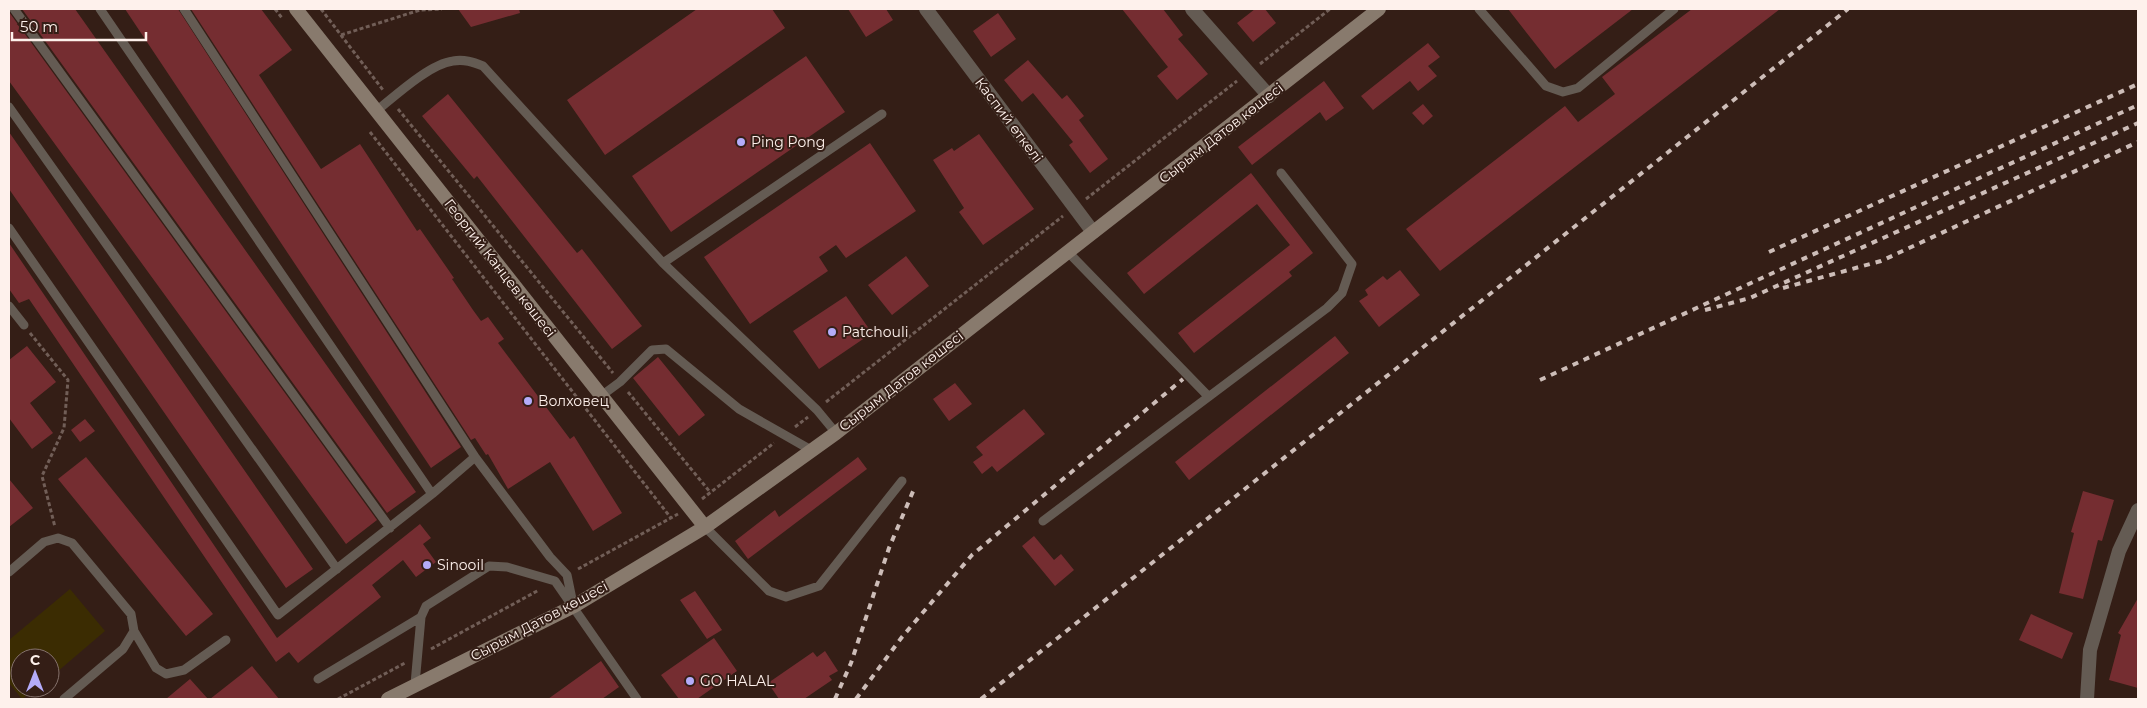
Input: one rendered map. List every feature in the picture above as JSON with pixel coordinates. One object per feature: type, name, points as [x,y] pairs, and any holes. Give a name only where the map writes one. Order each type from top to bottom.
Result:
[{"type":"main road","name":"Георгий Канцев көшесі","points":[[296,9],[375,112],[705,527]]},
{"type":"main road","name":"Сырым Датов көшесі","points":[[388,699],[574,606],[705,527],[836,433],[1378,9]]},
{"type":"street","name":"Каспий өткелі","points":[[926,9],[1092,232]]},
{"type":"street","points":[[1192,9],[1269,96]]},
{"type":"street","points":[[2087,699],[2090,650],[2118,551],[2138,510]]},
{"type":"lane","points":[[14,9],[390,528]]},
{"type":"lane","points":[[100,9],[432,494]]},
{"type":"lane","points":[[184,9],[475,457],[550,557],[567,575],[574,606]]},
{"type":"lane","points":[[1480,9],[1546,86],[1563,92],[1578,88],[1674,9]]},
{"type":"lane","points":[[375,112],[437,66],[452,61],[468,60],[483,66],[663,263],[817,410],[836,433]]},
{"type":"lane","points":[[9,107],[337,569]]},
{"type":"lane","points":[[663,263],[882,114]]},
{"type":"lane","points":[[1043,521],[1327,308],[1342,293],[1352,264],[1281,173]]},
{"type":"lane","points":[[9,228],[278,615],[390,528],[475,457]]},
{"type":"lane","points":[[1068,252],[1208,396]]},
{"type":"lane","points":[[9,306],[24,325]]},
{"type":"lane","points":[[601,396],[620,382],[652,350],[666,349],[739,409],[811,450]]},
{"type":"lane","points":[[705,527],[768,591],[786,597],[819,586],[902,481]]},
{"type":"lane","points":[[9,572],[44,542],[58,538],[72,543],[131,614],[134,632],[156,668],[166,674],[184,670],[226,640]]},
{"type":"lane","points":[[415,684],[421,617],[426,606],[489,566],[507,567],[555,581],[637,699]]},
{"type":"lane","points":[[318,679],[421,617]]},
{"type":"lane","points":[[64,699],[123,649],[134,632]]},
{"type":"path","points":[[275,9],[287,24]]},
{"type":"path","points":[[321,9],[390,100],[710,492]]},
{"type":"path","points":[[341,35],[420,10],[442,9]]},
{"type":"path","points":[[567,575],[690,508],[1330,9]]},
{"type":"path","points":[[367,127],[671,518]]},
{"type":"path","points":[[24,325],[68,380],[64,428],[42,476],[58,538]]},
{"type":"path","points":[[338,699],[555,581]]},
{"type":"shaded area","points":[[70,589],[105,631],[60,669],[60,648],[10,648],[10,684],[9,640]]},
{"type":"building","points":[[22,9],[75,9],[416,492],[387,513]]},
{"type":"building","points":[[125,9],[178,9],[461,447],[431,468]]},
{"type":"building","points":[[191,9],[261,9],[292,50],[259,75],[321,169],[360,144],[417,231],[420,229],[481,321],[488,317],[504,339],[498,343],[570,439],[574,436],[622,513],[593,531],[550,462],[508,489],[488,454],[486,455],[475,438],[471,440]]},
{"type":"building","points":[[458,9],[519,9],[520,13],[471,27]]},
{"type":"building","points":[[697,9],[772,9],[785,28],[605,155],[567,100]]},
{"type":"building","points":[[848,9],[886,9],[893,20],[866,37]]},
{"type":"building","points":[[1122,9],[1163,9],[1183,35],[1178,39],[1208,74],[1177,100],[1157,76],[1168,67]]},
{"type":"building","points":[[1255,9],[1265,9],[1276,23],[1253,42],[1237,23]]},
{"type":"building","points":[[1508,9],[1633,9],[1555,69]]},
{"type":"building","points":[[1692,9],[1780,9],[1440,271],[1406,229],[1565,106],[1578,122],[1615,94],[1602,77]]},
{"type":"building","points":[[9,12],[377,520],[346,544],[9,81]]},
{"type":"building","points":[[998,13],[1016,39],[991,57],[973,31]]},
{"type":"building","points":[[1428,43],[1440,57],[1428,66],[1437,76],[1418,91],[1410,81],[1373,110],[1361,96]]},
{"type":"building","points":[[806,56],[845,112],[671,232],[632,176]]},
{"type":"building","points":[[1028,60],[1062,99],[1067,95],[1084,116],[1079,120],[1108,159],[1090,173],[1069,145],[1073,142],[1033,93],[1022,102],[1004,80]]},
{"type":"building","points":[[1324,81],[1344,108],[1326,121],[1320,112],[1252,165],[1238,147]]},
{"type":"building","points":[[448,94],[577,253],[582,249],[642,326],[612,349],[477,176],[474,179],[422,116]]},
{"type":"building","points":[[1423,104],[1433,116],[1423,125],[1412,113]]},
{"type":"building","points":[[9,132],[313,569],[286,588],[9,189]]},
{"type":"building","points":[[979,134],[1034,209],[983,245],[959,212],[964,208],[933,160],[952,148],[954,151]]},
{"type":"building","points":[[870,143],[916,211],[846,258],[836,245],[819,257],[828,271],[750,324],[704,257]]},
{"type":"building","points":[[1251,173],[1313,253],[1289,272],[1292,276],[1194,353],[1178,333],[1290,245],[1257,204],[1144,294],[1127,273]]},
{"type":"building","points":[[9,243],[277,638],[420,524],[431,538],[423,544],[436,562],[416,577],[403,560],[372,585],[381,597],[298,663],[289,652],[276,662],[29,299],[19,303],[9,289]]},
{"type":"building","points":[[906,256],[929,286],[892,315],[868,285]]},
{"type":"building","points":[[1400,270],[1420,295],[1379,327],[1359,301],[1368,295],[1365,290],[1383,276],[1387,280]]},
{"type":"building","name":"Patchouli","points":[[846,296],[872,333],[819,369],[793,331]]},
{"type":"building","points":[[1335,336],[1349,353],[1189,480],[1175,462]]},
{"type":"building","points":[[27,346],[56,382],[30,403],[53,433],[32,449],[9,418],[9,360]]},
{"type":"building","points":[[658,357],[705,415],[679,436],[633,378]]},
{"type":"building","points":[[955,383],[972,404],[949,421],[933,399]]},
{"type":"building","points":[[1024,409],[1045,434],[997,472],[992,466],[982,474],[973,462],[983,455],[976,447]]},
{"type":"building","points":[[85,419],[95,431],[80,442],[71,430]]},
{"type":"building","points":[[86,457],[213,614],[186,636],[58,479]]},
{"type":"building","points":[[858,457],[867,469],[748,559],[735,541],[775,510],[779,517]]},
{"type":"building","points":[[9,479],[33,508],[9,527]]},
{"type":"building","points":[[2083,491],[2114,500],[2102,541],[2098,540],[2083,599],[2059,593],[2074,533],[2071,532]]},
{"type":"building","points":[[1034,536],[1054,560],[1061,554],[1074,570],[1055,586],[1022,546]]},
{"type":"building","points":[[695,591],[722,630],[707,639],[680,600]]},
{"type":"building","points":[[2138,598],[2138,688],[2109,680],[2121,635],[2118,633]]},
{"type":"building","points":[[2031,614],[2073,633],[2062,659],[2019,640]]},
{"type":"building","points":[[714,638],[737,671],[697,699],[679,699],[661,675]]},
{"type":"building","points":[[825,651],[838,671],[829,676],[832,680],[804,699],[779,699],[768,683],[813,652],[817,657]]},
{"type":"building","points":[[601,661],[619,687],[602,699],[548,699]]},
{"type":"building","points":[[252,666],[279,699],[210,699]]},
{"type":"building","points":[[190,679],[208,699],[166,699]]},
{"type":"railway","points":[[981,699],[1848,9]]},
{"type":"railway","points":[[1769,252],[2138,84]]},
{"type":"railway","points":[[1540,380],[2138,105]]},
{"type":"railway","points":[[1705,310],[1750,298],[2138,123]]},
{"type":"railway","points":[[1783,288],[1881,261],[2138,142]]},
{"type":"railway","points":[[856,699],[902,637],[972,555],[1183,379]]},
{"type":"railway","points":[[835,699],[851,663],[889,548],[914,489]]},
{"type":"place","name":"Ping Pong","points":[[741,142]]},
{"type":"place","name":"Patchouli","points":[[832,332]]},
{"type":"place","name":"Волховец","points":[[528,401]]},
{"type":"place","name":"Sinooil","points":[[427,565]]},
{"type":"place","name":"GO HALAL","points":[[690,681]]}]
